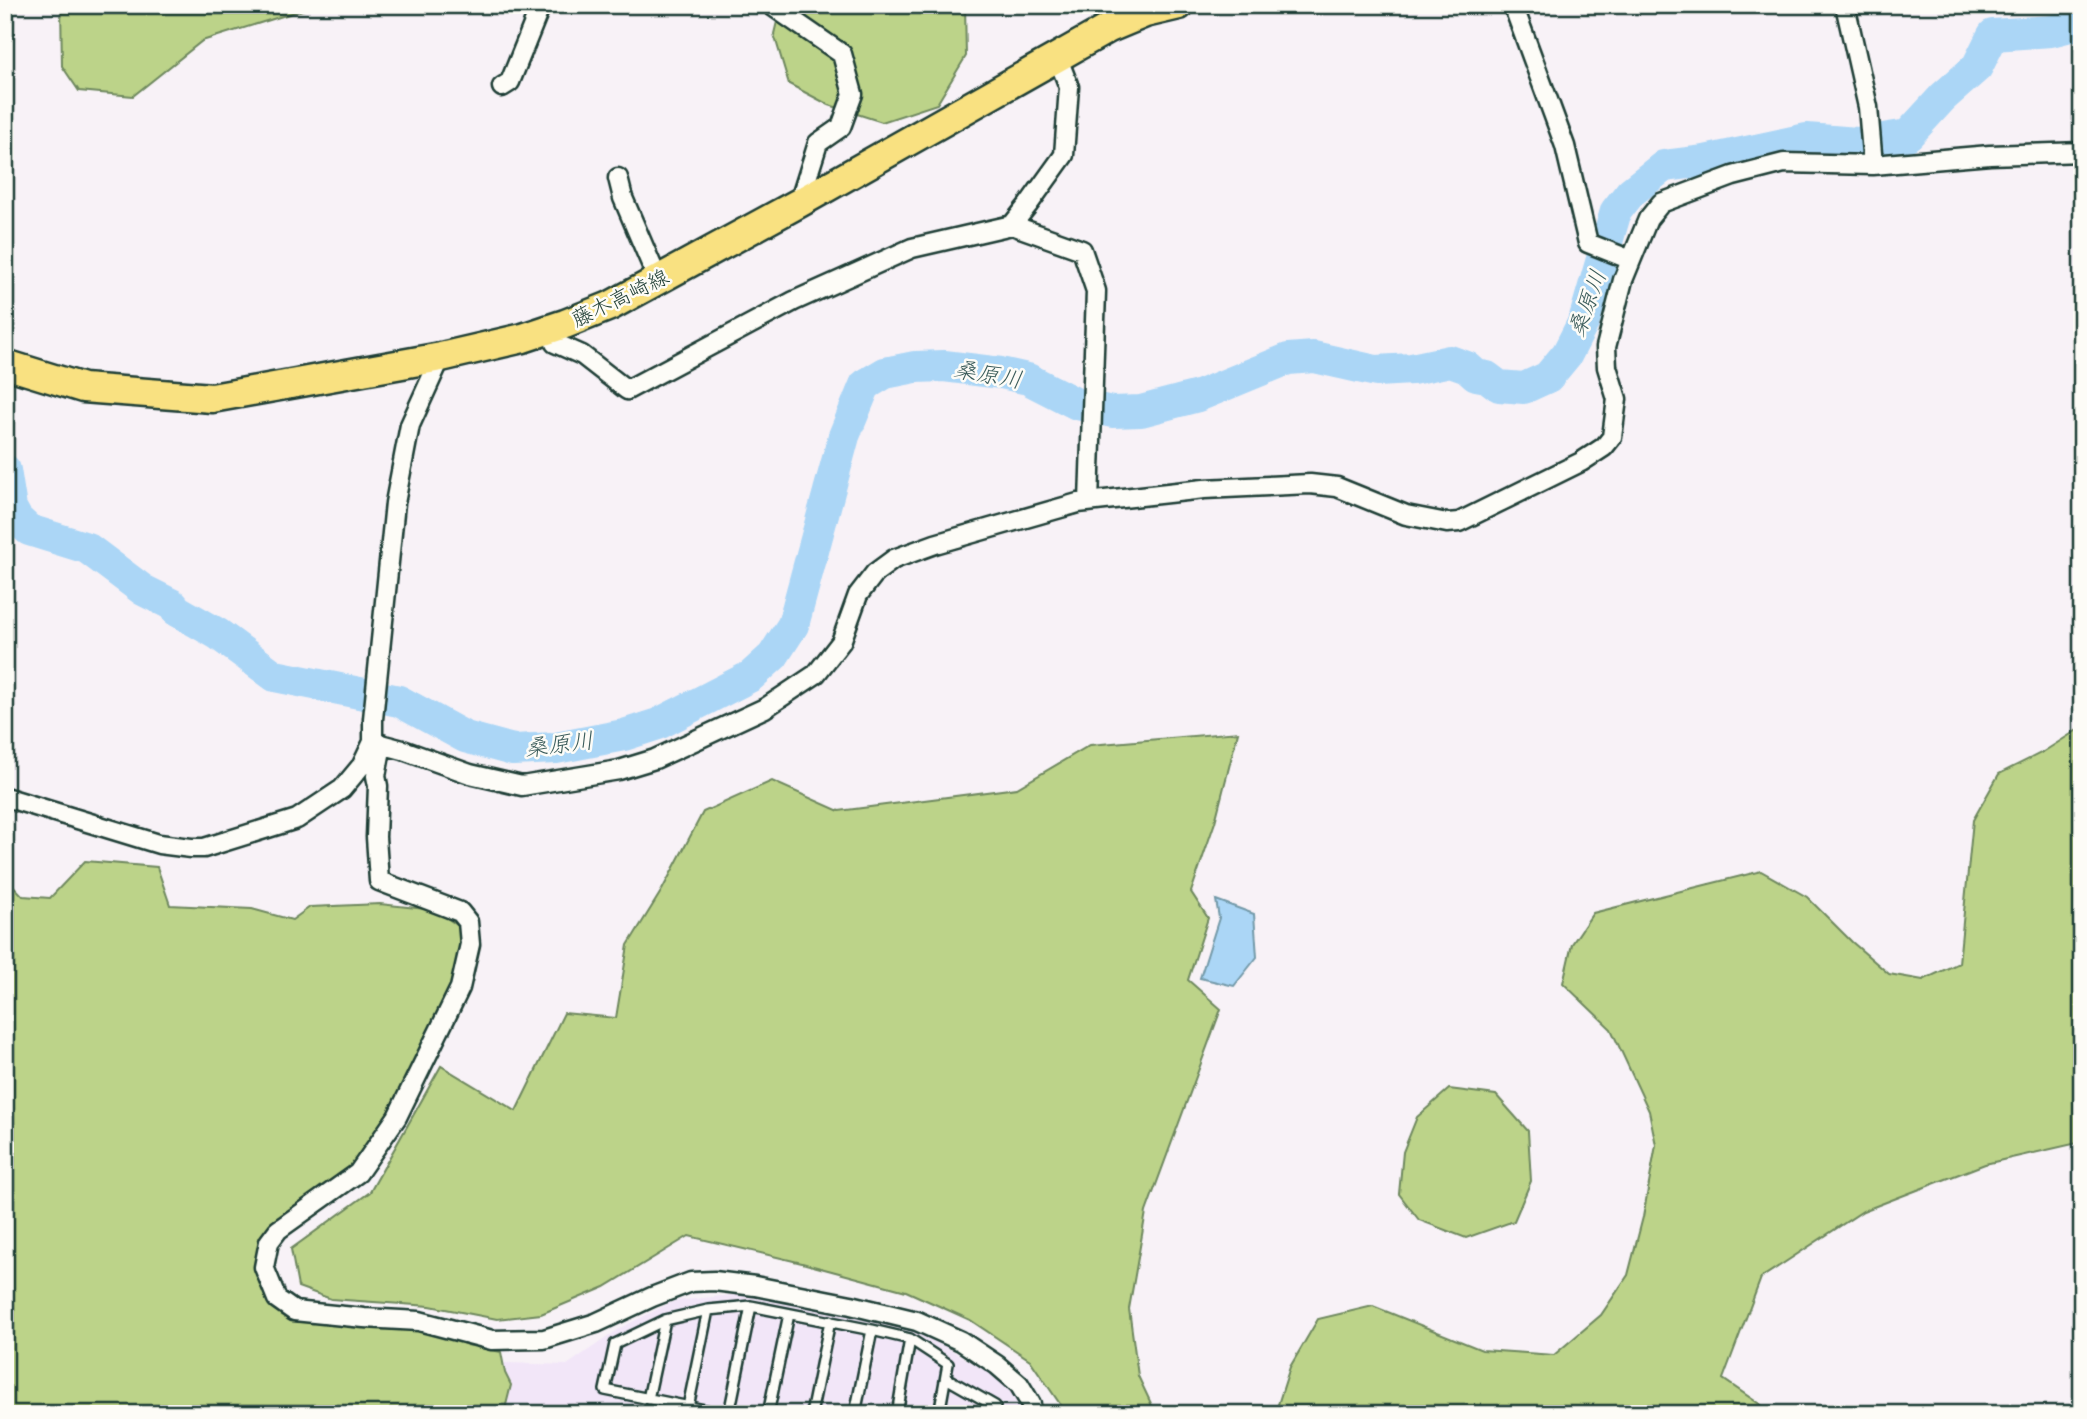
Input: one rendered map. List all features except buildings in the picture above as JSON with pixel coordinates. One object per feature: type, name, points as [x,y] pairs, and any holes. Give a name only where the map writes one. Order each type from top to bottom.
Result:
[{"type":"main road","name":"藤木高崎線","points":[[5,364],[83,388],[212,398],[441,357],[523,338],[610,306],[1109,28],[1146,13],[1179,5]]},
{"type":"street","points":[[502,87],[510,82],[541,5]]},
{"type":"street","points":[[771,5],[842,54],[853,94],[841,127],[818,143],[799,203]]},
{"type":"street","points":[[1513,5],[1565,146],[1588,243],[1631,260]]},
{"type":"street","points":[[1845,5],[1868,107],[1873,165]]},
{"type":"street","points":[[1012,225],[1064,155],[1069,87],[1057,56]]},
{"type":"street","points":[[378,743],[470,774],[522,786],[619,770],[655,759],[765,708],[817,674],[841,642],[858,595],[876,573],[894,559],[935,544],[1078,503],[1204,489],[1310,484],[1337,487],[1406,515],[1447,523],[1459,522],[1581,462],[1604,447],[1612,437],[1617,399],[1607,367],[1606,347],[1623,280],[1648,219],[1661,203],[1733,176],[1784,163],[1873,165],[1990,155],[2082,152]]},
{"type":"street","points":[[618,178],[623,198],[658,280]]},
{"type":"street","points":[[552,329],[555,343],[582,355],[627,390],[794,301],[912,248],[1012,225],[1082,250],[1096,291],[1089,502]]},
{"type":"street","points":[[441,357],[410,425],[395,503],[373,719],[378,743],[376,836],[379,881],[460,912],[468,922],[470,943],[460,988],[397,1117],[373,1153],[358,1173],[278,1230],[269,1242],[264,1267],[277,1299],[294,1311],[419,1321],[492,1340],[544,1339],[596,1323],[691,1282],[714,1281],[755,1286],[916,1321],[961,1341],[997,1365],[1019,1384],[1031,1404],[1031,1414]]},
{"type":"street","points":[[5,797],[159,844],[204,848],[297,819],[342,789],[378,743]]},
{"type":"lane","points":[[751,1306],[727,1414],[605,1390],[615,1344],[665,1320],[708,1310],[751,1306],[911,1339],[948,1364],[939,1414]]},
{"type":"lane","points":[[688,1407],[708,1310]]},
{"type":"lane","points":[[768,1414],[789,1314]]},
{"type":"lane","points":[[648,1399],[665,1320]]},
{"type":"lane","points":[[811,1414],[830,1321]]},
{"type":"lane","points":[[855,1414],[872,1330]]},
{"type":"lane","points":[[897,1414],[911,1339]]},
{"type":"lane","points":[[946,1378],[995,1406]]},
{"type":"shaded area","points":[[751,1293],[903,1321],[1016,1389],[1024,1414],[484,1414],[477,1362],[567,1365],[622,1327],[674,1301]]},
{"type":"green space","points":[[61,5],[318,5],[202,41],[133,96],[79,91],[62,66]]},
{"type":"green space","points":[[781,5],[965,5],[966,56],[937,104],[882,122],[829,105],[789,84],[774,34]]},
{"type":"green space","points":[[2082,727],[2082,1142],[1985,1164],[1863,1211],[1761,1278],[1723,1379],[1774,1414],[1275,1414],[1290,1367],[1318,1319],[1373,1306],[1482,1350],[1554,1355],[1601,1315],[1628,1275],[1643,1217],[1656,1145],[1649,1111],[1611,1029],[1563,983],[1572,944],[1593,913],[1761,871],[1807,897],[1889,974],[1923,980],[1959,963],[1973,820],[1999,774],[2043,752]]},
{"type":"green space","points":[[1238,732],[1215,822],[1191,892],[1208,918],[1188,980],[1221,1009],[1146,1212],[1129,1309],[1138,1376],[1156,1414],[1061,1414],[1062,1407],[1030,1360],[970,1320],[906,1291],[689,1236],[605,1287],[541,1314],[497,1319],[430,1306],[331,1299],[298,1287],[291,1249],[370,1192],[441,1066],[516,1111],[564,1013],[616,1018],[628,945],[662,890],[703,812],[772,781],[839,811],[1017,788],[1090,745]]},
{"type":"green space","points":[[85,861],[157,867],[170,905],[252,909],[292,920],[310,907],[380,904],[435,910],[460,927],[462,948],[451,988],[389,1114],[354,1165],[269,1227],[262,1240],[272,1305],[422,1327],[467,1345],[501,1352],[505,1373],[511,1385],[506,1405],[508,1414],[5,1414],[5,877],[23,896],[50,898]]},
{"type":"green space","points":[[1449,1089],[1496,1095],[1528,1131],[1531,1181],[1514,1221],[1466,1238],[1419,1220],[1399,1194],[1403,1152],[1417,1117]]},
{"type":"water","points":[[1216,900],[1254,914],[1257,957],[1234,986],[1200,978],[1219,918]]},
{"type":"waterway","name":"桑原川","points":[[5,470],[11,508],[17,519],[29,530],[87,548],[143,590],[173,605],[176,610],[218,634],[275,676],[399,701],[465,737],[513,750],[556,748],[624,735],[658,724],[751,676],[773,656],[793,625],[844,436],[865,385],[885,373],[915,367],[944,366],[1001,373],[1028,379],[1077,404],[1112,412],[1141,411],[1198,396],[1288,359],[1314,357],[1376,371],[1412,369],[1450,361],[1467,367],[1476,375],[1487,377],[1499,386],[1524,388],[1548,377],[1567,354],[1584,321],[1616,211],[1631,192],[1664,166],[1705,161],[1807,139],[1857,143],[1908,135],[1943,97],[1977,67],[1993,35],[2051,31],[2082,23]]}]
